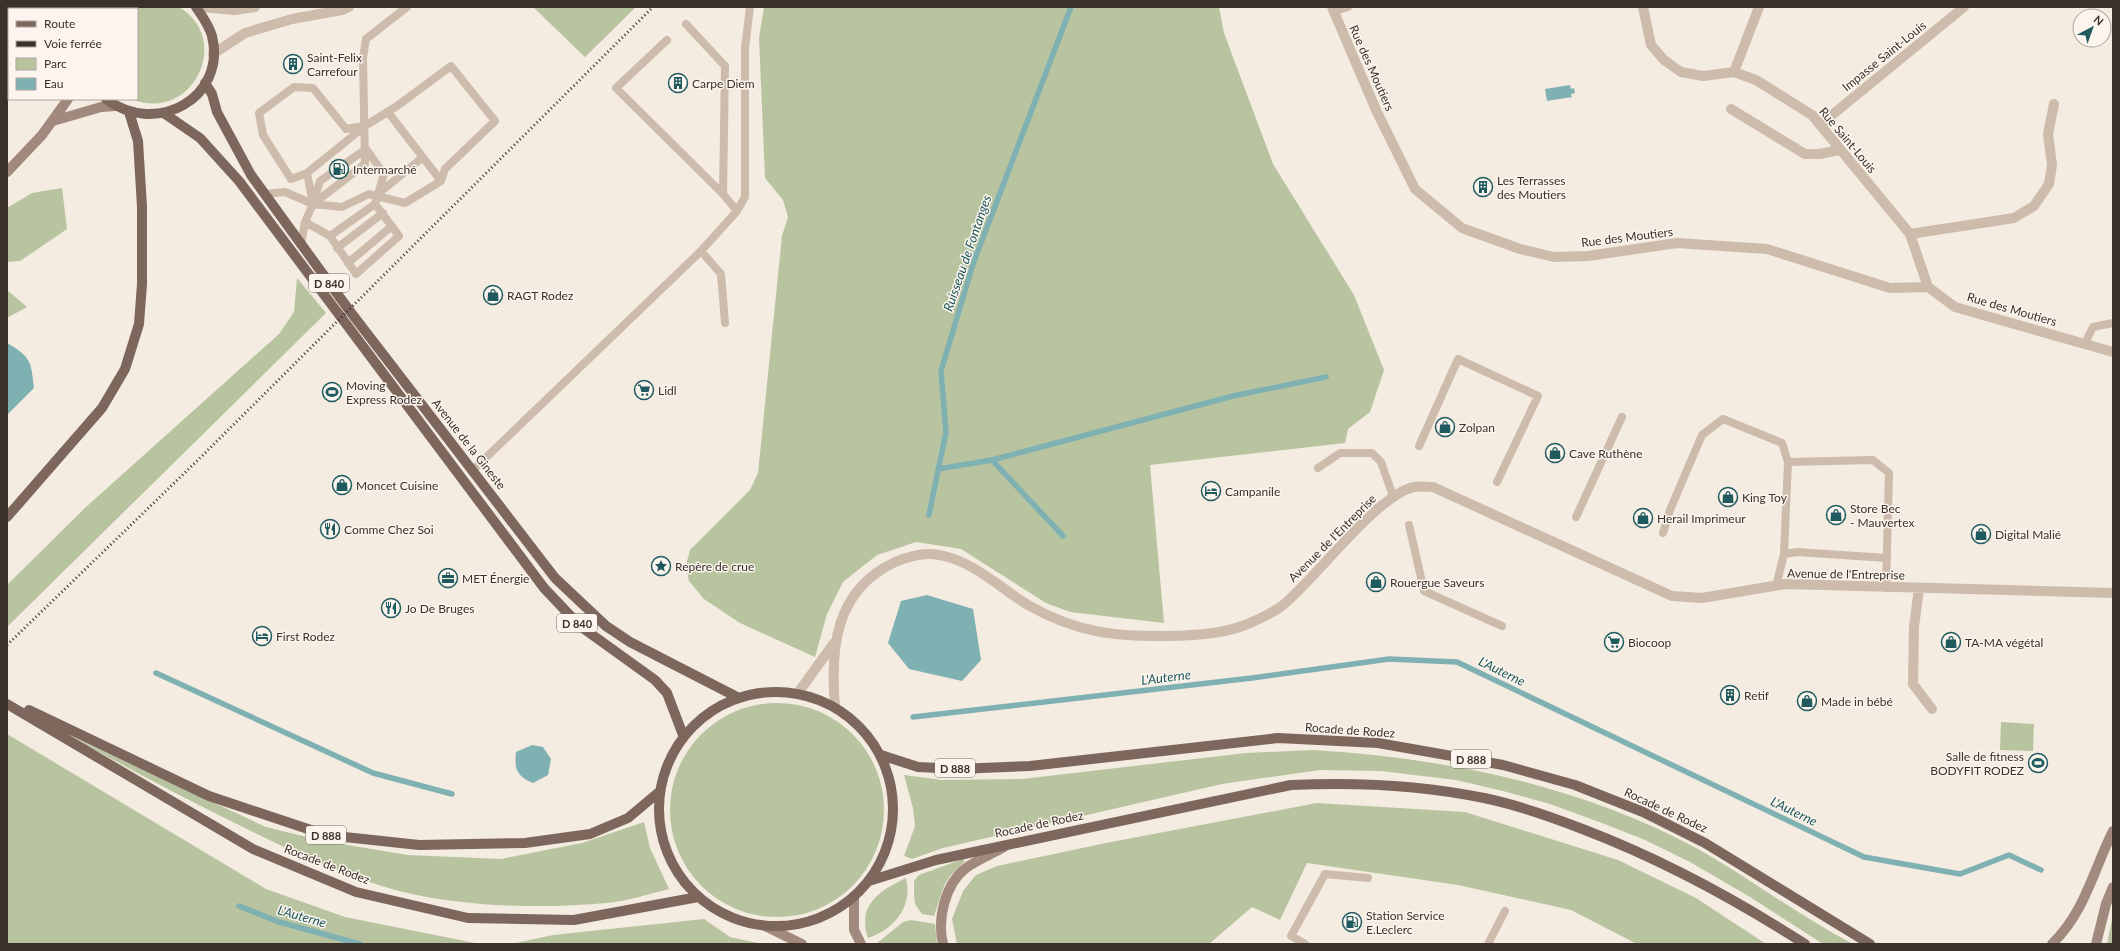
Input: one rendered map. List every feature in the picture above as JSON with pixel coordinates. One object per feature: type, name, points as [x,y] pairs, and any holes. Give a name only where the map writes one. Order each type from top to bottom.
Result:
[{"type":"main road","points":[[107,100],[115,106],[129,112],[143,115],[165,114],[181,107],[195,97],[205,83],[211,69],[213,54],[212,37],[206,21],[196,7]]},
{"type":"main road","name":"Avenue de la Gineste","points":[[205,83],[212,94],[221,119],[251,175],[301,244],[555,578],[606,626],[630,642],[737,697]]},
{"type":"main road","points":[[7,172],[53,122],[67,100]]},
{"type":"main road","points":[[53,122],[101,108],[115,106]]},
{"type":"main road","points":[[7,517],[102,408],[125,369],[139,324],[142,284],[142,207],[138,141],[129,112]]},
{"type":"main road","name":"D 840","points":[[165,114],[200,138],[239,181],[544,588],[580,626],[656,680],[667,693],[684,735]]},
{"type":"main road","points":[[768,691],[798,693],[835,707],[853,720],[864,731],[881,755],[892,787],[894,820],[886,853],[869,881],[854,898],[834,912],[812,921],[789,926],[765,926],[741,921],[719,911],[698,897],[679,875],[666,849],[659,821],[659,792],[667,765],[684,735],[699,719],[717,707],[737,697],[768,691]]},
{"type":"main road","name":"D 888","points":[[7,700],[209,796],[326,835],[419,846],[525,843],[590,834],[628,818],[659,792]]},
{"type":"main road","name":"Rocade de Rodez","points":[[7,704],[253,849],[356,892],[468,918],[574,920],[698,897]]},
{"type":"main road","name":"Rocade de Rodez","points":[[881,755],[918,767],[958,769],[1030,766],[1278,738],[1378,743],[1503,765],[1575,785],[1643,812],[1705,843],[1870,944]]},
{"type":"main road","name":"Rocade de Rodez","points":[[869,881],[936,860],[1009,844],[1291,785],[1333,783],[1430,790],[1484,798],[1541,814],[1635,849],[1704,883],[1805,944]]},
{"type":"main road","points":[[2052,944],[2065,931],[2085,899],[2101,856],[2113,831]]},
{"type":"main road","points":[[943,944],[941,922],[946,897],[954,882],[966,869],[1009,844]]},
{"type":"main road","points":[[2096,944],[2106,904],[2113,887]]},
{"type":"main road","points":[[854,898],[854,930],[861,944]]},
{"type":"main road","points":[[765,926],[802,944]]},
{"type":"street","points":[[200,7],[235,10],[255,7]]},
{"type":"street","points":[[213,54],[245,33],[292,19],[342,10],[349,7]]},
{"type":"street","name":"Rue Saint-Louis","points":[[1643,7],[1652,45],[1669,64],[1681,72],[1703,76],[1734,72],[1756,80],[1812,115],[1821,124],[1839,150],[1910,234],[1928,287]]},
{"type":"street","points":[[1734,72],[1759,7]]},
{"type":"street","name":"Impasse Saint-Louis","points":[[1821,124],[1964,7]]},
{"type":"street","name":"Rue des Moutiers","points":[[1333,9],[1376,110],[1415,189],[1462,228],[1520,249],[1554,257],[1588,256],[1677,243],[1767,249],[1890,288],[1928,287],[1955,307],[2113,352]]},
{"type":"street","points":[[1910,234],[2014,218],[2034,206],[2049,184],[2052,164],[2048,134],[2054,104]]},
{"type":"street","points":[[1731,109],[1805,154],[1820,154],[1839,150]]},
{"type":"street","name":"Avenue de l'Entreprise","points":[[835,707],[832,673],[835,641],[843,616],[857,591],[868,579],[882,568],[921,553],[943,555],[965,562],[1043,613],[1092,631],[1126,636],[1206,634],[1244,625],[1282,606],[1371,516],[1394,496],[1413,487],[1433,487],[1672,596],[1702,598],[1784,584],[2113,594]]},
{"type":"street","name":"Avenue de l'Entreprise","points":[[1919,588],[1914,627],[1913,684],[1932,709]]},
{"type":"street","name":"Avenue de l'Entreprise","points":[[798,693],[835,641]]},
{"type":"lane","points":[[313,204],[365,164],[366,148],[364,126],[363,58],[366,39],[407,7]]},
{"type":"lane","points":[[473,470],[701,251],[737,211],[745,197],[745,48],[750,7]]},
{"type":"lane","points":[[1333,9],[1348,7]]},
{"type":"lane","points":[[686,24],[725,66],[723,194]]},
{"type":"lane","points":[[667,40],[616,88],[723,194],[737,211]]},
{"type":"lane","points":[[265,194],[285,192],[313,204],[342,207],[369,194],[406,203],[442,181],[445,169],[495,121],[451,66],[388,112],[364,126],[307,172],[291,180],[263,134],[259,113],[294,87],[313,88],[346,129],[364,126]]},
{"type":"lane","points":[[388,112],[422,158],[442,181]]},
{"type":"lane","points":[[330,236],[375,204],[384,174],[366,148]]},
{"type":"lane","points":[[301,244],[306,222],[320,181],[366,148]]},
{"type":"lane","points":[[377,195],[391,181],[422,158]]},
{"type":"lane","points":[[307,172],[313,204]]},
{"type":"lane","points":[[306,222],[330,236],[356,274],[399,236],[375,204]]},
{"type":"lane","points":[[337,248],[383,213]]},
{"type":"lane","points":[[348,262],[392,226]]},
{"type":"lane","points":[[701,251],[721,274],[725,323]]},
{"type":"lane","points":[[2085,343],[2093,327],[2113,323]]},
{"type":"lane","points":[[1419,446],[1420,439],[1458,359],[1538,396],[1497,482]]},
{"type":"lane","points":[[1576,517],[1622,417]]},
{"type":"lane","points":[[1663,534],[1670,510],[1702,435],[1723,419],[1782,443],[1788,462],[1784,554],[1776,586]]},
{"type":"lane","points":[[1318,468],[1340,453],[1372,453],[1381,462],[1394,496]]},
{"type":"lane","points":[[1788,462],[1873,460],[1889,473],[1886,588]]},
{"type":"lane","points":[[1409,525],[1424,591],[1502,626]]},
{"type":"lane","points":[[1784,554],[1797,552],[1887,558]]},
{"type":"lane","points":[[1305,944],[1291,936],[1325,874],[1368,878]]},
{"type":"lane","points":[[1488,944],[1505,911]]},
{"type":"green space","points":[[179,7],[195,21],[203,39],[204,57],[198,75],[187,90],[172,100],[153,104],[136,100],[138,100],[138,8],[124,8]]},
{"type":"green space","points":[[533,7],[636,7],[585,57]]},
{"type":"green space","points":[[764,7],[1219,7],[1224,33],[1273,164],[1354,295],[1384,370],[1370,412],[1348,429],[1345,443],[1150,465],[1164,623],[1070,612],[1046,603],[961,549],[916,542],[877,555],[843,582],[827,614],[815,657],[740,623],[704,599],[689,581],[686,565],[690,550],[750,490],[758,473],[782,236],[788,217],[783,200],[765,178],[759,38]]},
{"type":"green space","points":[[62,188],[67,229],[20,261],[7,262],[7,208],[32,193]]},
{"type":"green space","points":[[297,278],[326,313],[7,627],[7,585],[86,507],[279,334],[294,312]]},
{"type":"green space","points":[[7,290],[27,307],[7,318]]},
{"type":"green space","points":[[777,703],[798,705],[818,711],[836,721],[853,734],[866,751],[876,769],[882,789],[884,810],[882,831],[876,851],[866,869],[853,886],[836,899],[818,909],[798,915],[777,917],[756,915],[736,909],[718,899],[701,886],[688,869],[678,851],[672,831],[670,810],[672,789],[678,769],[688,751],[701,734],[718,721],[736,711],[756,705]]},
{"type":"green space","points":[[2001,722],[2034,724],[2033,751],[2000,750]]},
{"type":"green space","points":[[7,734],[266,889],[345,917],[480,944],[7,944]]},
{"type":"green space","points":[[68,735],[266,827],[323,841],[408,855],[501,859],[582,843],[644,822],[650,848],[669,889],[615,902],[556,906],[475,903],[399,891],[337,870],[278,844],[131,770]]},
{"type":"green space","points":[[1313,750],[1413,760],[1462,768],[1511,778],[1607,808],[1653,827],[1698,849],[1813,922],[1853,944],[1823,944],[1750,897],[1690,862],[1645,840],[1602,823],[1550,804],[1503,791],[1456,780],[1381,771],[1320,770],[1222,784],[943,848],[912,859],[904,856],[915,826],[913,808],[904,775],[942,780],[1022,779],[1246,753]]},
{"type":"green space","points":[[1317,803],[1465,812],[1618,860],[1696,898],[1766,944],[1637,944],[1571,910],[1458,885],[1307,863],[1280,920],[1252,907],[1209,944],[957,944],[952,919],[963,891],[976,875],[997,866],[1106,843]]},
{"type":"green space","points":[[963,859],[965,861],[950,876],[944,886],[934,916],[922,914],[915,904],[914,881],[919,875]]},
{"type":"green space","points":[[906,878],[907,898],[900,915],[886,929],[868,938],[865,926],[866,917],[868,908],[873,900],[887,888]]},
{"type":"green space","points":[[2113,914],[2113,944],[2107,944]]},
{"type":"green space","points":[[704,919],[730,937],[762,944],[511,944],[553,935]]},
{"type":"green space","points":[[911,920],[935,924],[937,944],[876,944],[903,922]]},
{"type":"water","points":[[1570,85],[1571,89],[1574,88],[1575,93],[1571,94],[1572,97],[1547,101],[1545,89]]},
{"type":"water","points":[[7,343],[21,352],[28,361],[32,372],[34,388],[7,415]]},
{"type":"water","points":[[927,595],[973,609],[981,660],[962,681],[909,669],[888,643],[901,601]]},
{"type":"water","points":[[532,745],[543,747],[551,759],[548,775],[533,783],[523,778],[516,768],[516,752]]},
{"type":"waterway","name":"Ruisseau de Fontanges","points":[[929,515],[946,432],[941,371],[973,264],[1071,7]]},
{"type":"waterway","points":[[938,469],[992,460],[1233,396],[1326,377]]},
{"type":"waterway","points":[[992,460],[1063,536]]},
{"type":"waterway","name":"L'Auterne","points":[[913,717],[1252,678],[1389,659],[1457,662],[1864,857],[1960,874],[2009,855],[2041,870]]},
{"type":"waterway","points":[[156,673],[373,773],[452,794]]},
{"type":"waterway","name":"L'Auterne","points":[[239,906],[279,922],[360,944]]},
{"type":"railway","points":[[7,645],[198,460],[653,7]]},
{"type":"place","name":"Saint-Felix Carrefour","points":[[293,64]]},
{"type":"place","name":"Carpe Diem","points":[[678,83]]},
{"type":"place","name":"Intermarché","points":[[339,169]]},
{"type":"place","name":"Les Terrasses des Moutiers","points":[[1483,187]]},
{"type":"place","name":"RAGT Rodez","points":[[493,295]]},
{"type":"place","name":"Lidl","points":[[644,390]]},
{"type":"place","name":"Moving Express Rodez","points":[[332,392]]},
{"type":"place","name":"Zolpan","points":[[1445,427]]},
{"type":"place","name":"Cave Ruthène","points":[[1555,453]]},
{"type":"place","name":"Moncet Cuisine","points":[[342,485]]},
{"type":"place","name":"Campanile","points":[[1211,491]]},
{"type":"place","name":"King Toy","points":[[1728,497]]},
{"type":"place","name":"Store Bec - Mauvertex","points":[[1836,515]]},
{"type":"place","name":"Herail Imprimeur","points":[[1643,518]]},
{"type":"place","name":"Comme Chez Soi","points":[[330,529]]},
{"type":"place","name":"Digital Malié","points":[[1981,534]]},
{"type":"place","name":"Repère de crue","points":[[661,566]]},
{"type":"place","name":"MET Énergie","points":[[448,578]]},
{"type":"place","name":"Rouergue Saveurs","points":[[1376,582]]},
{"type":"place","name":"Jo De Bruges","points":[[391,608]]},
{"type":"place","name":"First Rodez","points":[[262,636]]},
{"type":"place","name":"Biocoop","points":[[1614,642]]},
{"type":"place","name":"TA-MA végétal","points":[[1951,642]]},
{"type":"place","name":"Retif","points":[[1730,695]]},
{"type":"place","name":"Made in bébé","points":[[1807,701]]},
{"type":"place","name":"Salle de fitness BODYFIT RODEZ","points":[[2038,763]]},
{"type":"place","name":"Station Service E.Leclerc","points":[[1352,922]]}]
